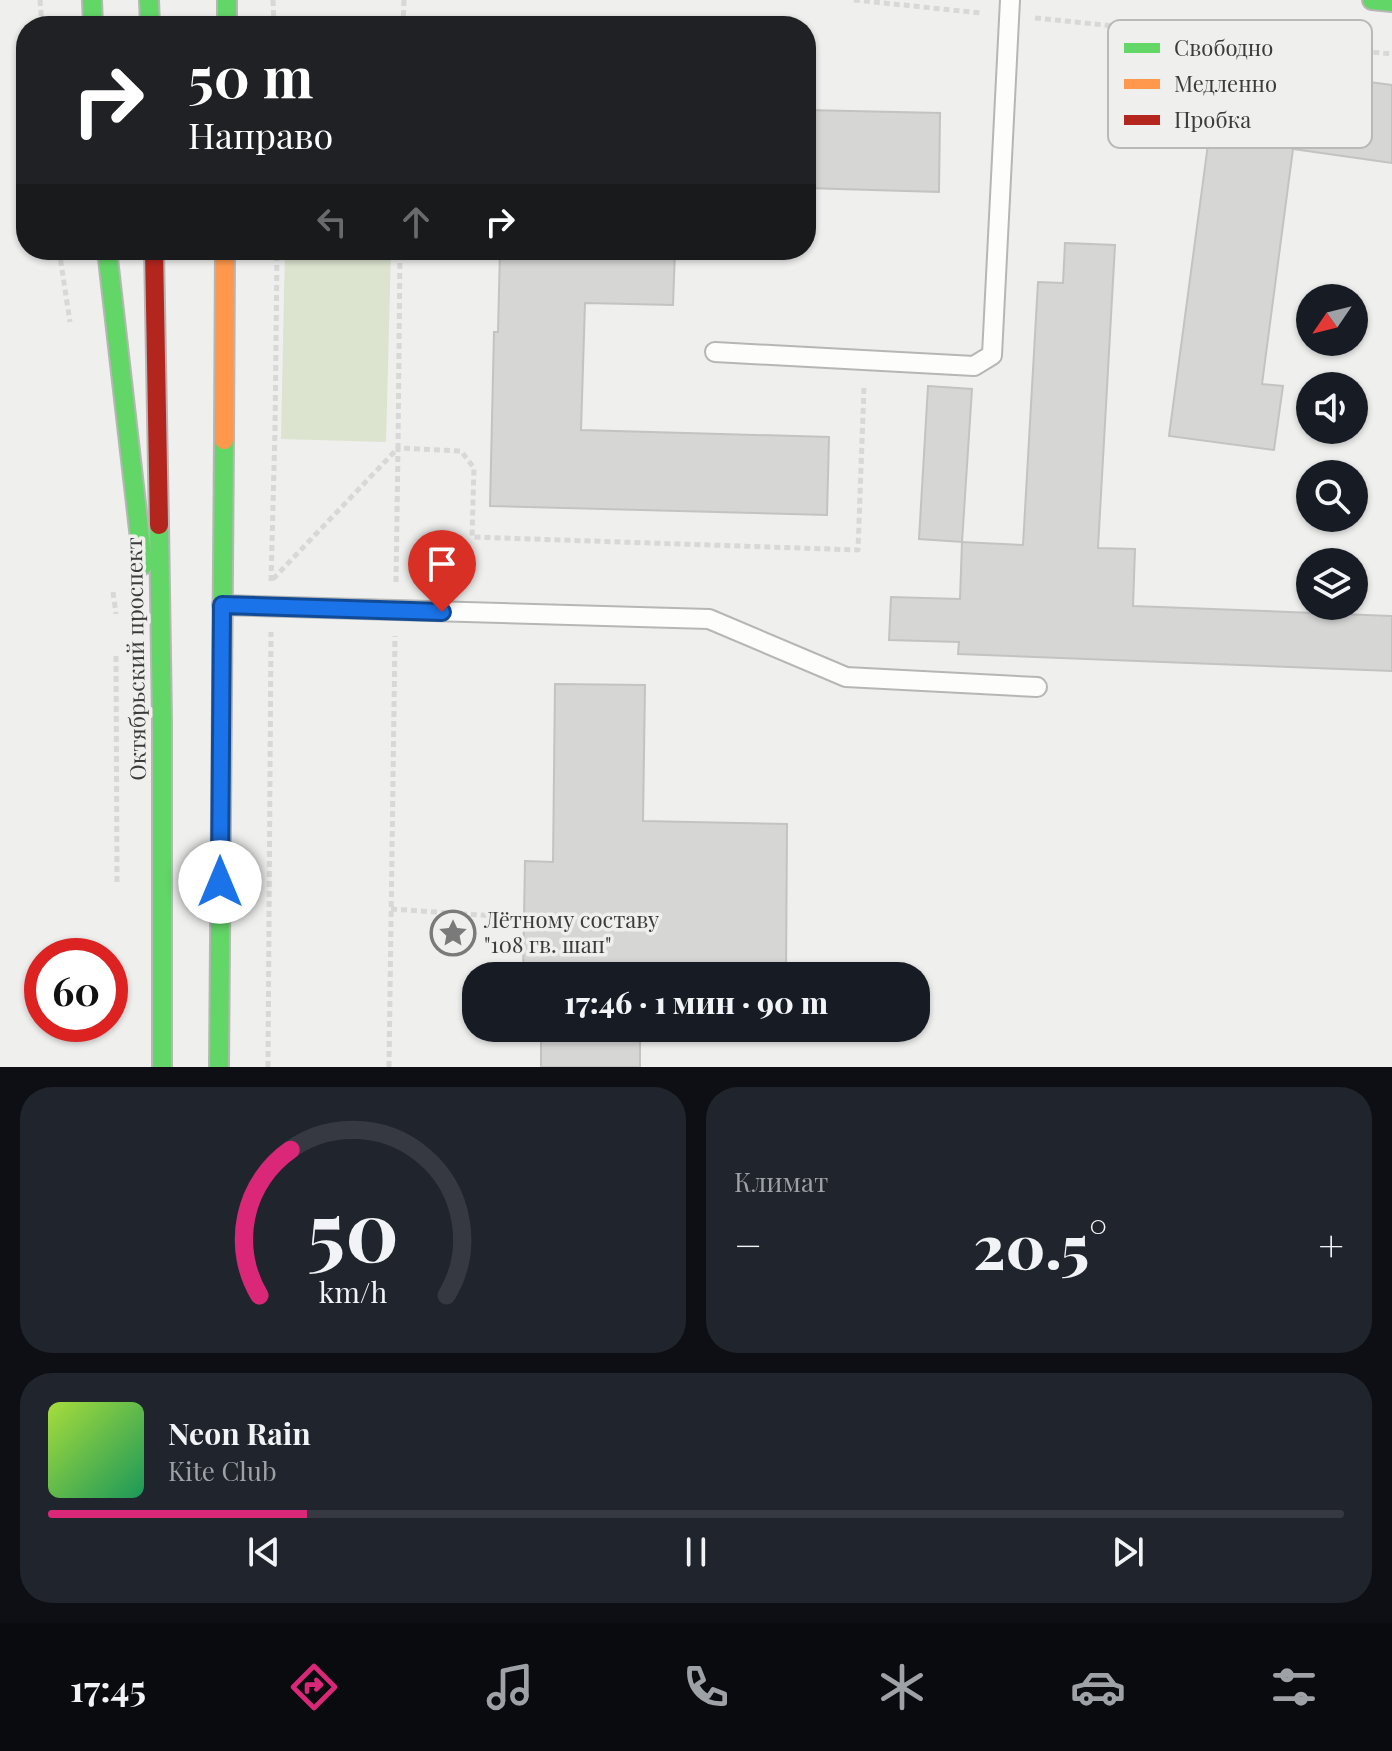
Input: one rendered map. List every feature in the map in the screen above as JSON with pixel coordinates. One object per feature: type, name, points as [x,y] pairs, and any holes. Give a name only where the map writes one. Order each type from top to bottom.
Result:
[{"type":"main road","points":[[1372,0],[1392,2]]},
{"type":"main road","points":[[108,260],[162,722]]},
{"type":"main road","name":"Октябрьский проспект","points":[[154,260],[162,722],[162,1067]]},
{"type":"main road","points":[[219,1067],[225,260]]},
{"type":"lane","points":[[715,352],[974,366],[992,355],[1009,8]]},
{"type":"lane","points":[[222,605],[709,619],[846,677],[1037,687]]},
{"type":"path","points":[[854,0],[1009,8],[1109,20]]},
{"type":"path","points":[[1372,52],[1392,54]]},
{"type":"path","points":[[61,260],[72,331]]},
{"type":"path","points":[[268,1067],[277,260]]},
{"type":"path","points":[[389,1067],[400,260]]},
{"type":"path","points":[[271,582],[398,448],[461,451],[474,468],[472,537],[858,550],[864,360]]},
{"type":"path","points":[[111,582],[116,629]]},
{"type":"path","points":[[116,644],[117,895]]},
{"type":"path","points":[[391,909],[524,918]]},
{"type":"green space","points":[[285,260],[391,260],[386,442],[281,439]]},
{"type":"building","points":[[1372,82],[1392,85],[1392,163],[1293,149],[1262,384],[1283,386],[1274,450],[1169,436],[1208,148],[1372,148]]},
{"type":"building","points":[[816,110],[940,113],[939,192],[816,188]]},
{"type":"building","points":[[1065,243],[1115,245],[1098,548],[1135,549],[1133,606],[1296,612],[1296,620],[1368,620],[1368,615],[1392,616],[1392,671],[958,654],[959,642],[889,640],[891,597],[960,599],[962,542],[1023,545],[1038,282],[1063,283]]},
{"type":"building","points":[[500,260],[675,260],[673,305],[585,303],[581,430],[829,437],[827,515],[490,506],[494,332],[498,332]]},
{"type":"building","points":[[928,386],[972,389],[962,542],[919,539]]},
{"type":"building","points":[[555,684],[645,685],[643,821],[787,824],[786,962],[523,962],[525,861],[553,862]]},
{"type":"building","points":[[541,1042],[640,1042],[640,1067],[541,1067]]},
{"type":"traffic: fast","points":[[92,0],[93,16]]},
{"type":"traffic: fast","points":[[149,0],[150,16]]},
{"type":"traffic: fast","points":[[227,0],[227,16]]},
{"type":"traffic: fast","points":[[1372,0],[1392,2]]},
{"type":"traffic: fast","points":[[108,260],[143,565]]},
{"type":"traffic: fast","points":[[219,1067],[224,440]]},
{"type":"traffic: fast","points":[[159,525],[162,1067]]},
{"type":"traffic: slow","points":[[224,440],[225,260]]},
{"type":"traffic: jam","points":[[154,260],[159,525]]},
{"type":"place","name":"Лётному составу \"108 гв. шап\"","points":[[453,933]]},
{"type":"route","points":[[220,882],[222,605],[442,612]]}]
